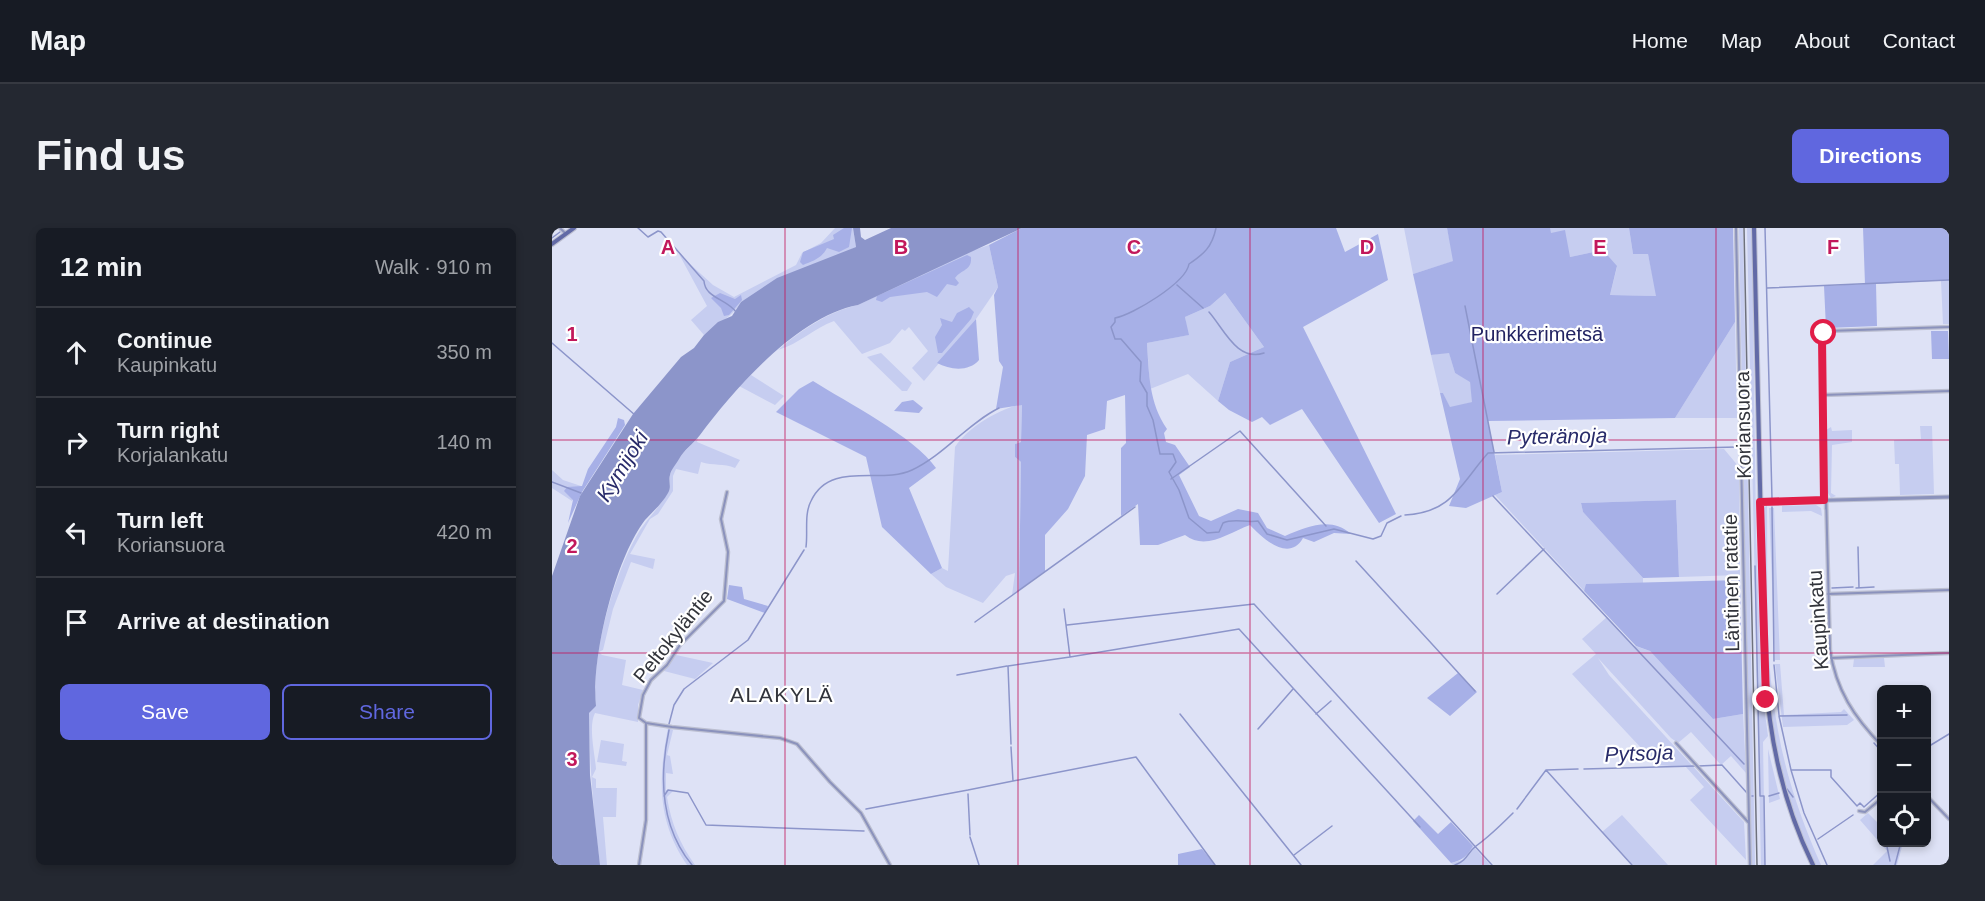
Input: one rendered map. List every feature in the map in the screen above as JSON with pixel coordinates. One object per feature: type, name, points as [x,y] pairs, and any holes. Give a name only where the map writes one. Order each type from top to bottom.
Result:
[{"type":"main road","points":[[552,244],[574,228]]},
{"type":"main road","name":"Koriansuora","points":[[1754,228],[1767,710],[1789,809],[1812,865]]},
{"type":"street","points":[[560,228],[566,234]]},
{"type":"street","name":"Läntinen ratatie","points":[[1736,228],[1750,865]]},
{"type":"street","name":"Kaupinkatu","points":[[1877,741],[1848,706],[1835,677],[1831,658],[1822,338],[1828,330],[1949,327]]},
{"type":"street","points":[[1823,395],[1949,391]]},
{"type":"street","name":"Peltokyläntie","points":[[646,723],[641,721],[639,712],[643,694],[651,680],[667,665],[680,645],[724,601],[728,552],[721,519],[727,492]]},
{"type":"street","points":[[1760,502],[1949,496]]},
{"type":"street","points":[[1828,594],[1949,590]]},
{"type":"street","points":[[1831,658],[1949,653]]},
{"type":"street","points":[[639,865],[646,820],[646,723],[701,731],[780,738],[797,744],[861,813],[890,865]]},
{"type":"street","points":[[1676,744],[1749,822]]},
{"type":"street","points":[[1931,800],[1949,819]]},
{"type":"street","points":[[1859,811],[1865,813],[1877,802]]},
{"type":"shaded area","points":[[835,228],[853,228],[856,247],[741,302],[729,316],[704,335],[691,320],[707,306],[679,254],[713,285],[734,297],[796,265],[802,253],[821,243]]},
{"type":"shaded area","points":[[1404,228],[1447,228],[1454,261],[1413,274]]},
{"type":"shaded area","points":[[1550,228],[1629,228],[1633,254],[1648,254],[1657,296],[1610,295],[1617,267],[1603,250],[1570,257],[1550,233]]},
{"type":"shaded area","points":[[1739,228],[1743,228],[1755,865],[1751,865]]},
{"type":"shaded area","points":[[1747,228],[1752,228],[1756,531],[1761,684],[1768,736],[1763,742],[1765,865],[1761,865]]},
{"type":"shaded area","points":[[989,245],[998,287],[976,319],[924,381],[912,368],[928,351],[909,327],[905,331],[902,329],[890,343],[862,354],[834,321],[778,350],[805,329],[836,312],[858,305],[960,255]]},
{"type":"shaded area","points":[[1949,280],[1949,324],[1943,324],[1941,281]]},
{"type":"shaded area","points":[[1225,293],[1264,347],[1230,362],[1218,401],[1188,374],[1150,389],[1147,343],[1188,335],[1185,317],[1210,306]]},
{"type":"shaded area","points":[[1735,322],[1737,418],[1675,418]]},
{"type":"shaded area","points":[[1449,352],[1455,373],[1470,381],[1473,402],[1450,408],[1443,393],[1440,393],[1431,355]]},
{"type":"shaded area","points":[[881,353],[912,383],[907,391],[902,391],[867,357]]},
{"type":"shaded area","points":[[751,375],[784,396],[775,405],[739,386]]},
{"type":"shaded area","points":[[1022,404],[1021,442],[1015,444],[1015,457],[1021,462],[1019,590],[1012,595],[1015,573],[1006,576],[983,603],[946,587],[931,574],[942,568],[948,571],[955,447],[985,420]]},
{"type":"shaded area","points":[[1920,426],[1932,426],[1934,494],[1900,495],[1899,464],[1895,464],[1894,440],[1921,439]]},
{"type":"shaded area","points":[[1831,427],[1832,431],[1852,430],[1852,442],[1832,445],[1831,493],[1836,496],[1831,498],[1828,493],[1826,430]]},
{"type":"shaded area","points":[[698,438],[697,442],[740,460],[735,468],[701,462],[698,474],[676,469],[673,476],[673,491],[658,514],[650,519],[630,554],[655,559],[653,569],[631,562],[613,609],[603,650],[599,652],[602,655],[626,660],[622,685],[643,690],[638,705],[638,722],[595,713],[593,719],[596,769],[592,777],[596,779],[596,788],[617,788],[616,817],[603,817],[607,865],[600,865],[592,789],[589,713],[596,706],[597,665],[600,643],[605,619],[627,554],[636,537],[669,490],[670,477],[675,464]]},
{"type":"shaded area","points":[[1724,449],[1739,467],[1740,575],[1679,577],[1676,500],[1581,503],[1583,512],[1643,578],[1643,583],[1587,584],[1584,591],[1495,495],[1502,492],[1495,455]]},
{"type":"shaded area","points":[[552,470],[563,480],[581,486],[572,501],[552,488]]},
{"type":"shaded area","points":[[1767,505],[1768,615],[1773,698],[1780,743],[1789,779],[1800,814],[1821,865],[1815,865],[1796,824],[1782,781],[1773,737],[1763,600],[1762,510]]},
{"type":"shaded area","points":[[1816,505],[1821,508],[1822,516],[1811,511],[1782,512],[1782,506]]},
{"type":"shaded area","points":[[1769,508],[1774,508],[1780,660],[1775,660]]},
{"type":"shaded area","points":[[1607,617],[1632,645],[1650,651],[1713,719],[1743,714],[1746,773],[1731,756],[1721,765],[1691,732],[1678,743],[1671,738],[1598,658],[1609,675],[1744,822],[1746,860],[1690,800],[1704,787],[1686,767],[1657,765],[1572,674],[1596,654],[1582,639]]},
{"type":"shaded area","points":[[676,655],[713,663],[695,679],[664,671]]},
{"type":"shaded area","points":[[1884,658],[1885,667],[1853,667],[1854,659]]},
{"type":"shaded area","points":[[1775,664],[1780,664],[1784,715],[1841,712],[1844,709],[1854,720],[1847,725],[1783,727]]},
{"type":"shaded area","points":[[668,728],[673,730],[667,755],[670,756],[673,774],[666,773],[666,790],[673,791],[667,797],[677,833],[695,865],[687,865],[677,849],[665,816],[662,782]]},
{"type":"shaded area","points":[[601,740],[624,744],[622,761],[627,762],[626,766],[597,762]]},
{"type":"shaded area","points":[[1768,749],[1780,799],[1769,803]]},
{"type":"shaded area","points":[[1868,813],[1877,822],[1877,840],[1860,820]]},
{"type":"shaded area","points":[[1622,815],[1668,865],[1633,865],[1602,832]]},
{"type":"shaded area","points":[[1473,846],[1490,865],[1453,865],[1451,863],[1462,860]]},
{"type":"shaded area","points":[[1884,847],[1902,847],[1897,865],[1873,865],[1887,851]]},
{"type":"green space","points":[[844,228],[852,228],[849,247],[839,252],[827,248],[814,260],[803,265],[800,262],[803,252],[834,239],[833,235]]},
{"type":"green space","points":[[1022,228],[1336,228],[1345,252],[1378,234],[1388,280],[1303,327],[1396,514],[1379,523],[1302,409],[1270,425],[1262,417],[1252,422],[1229,410],[1218,401],[1230,362],[1264,347],[1225,293],[1210,306],[1185,317],[1189,335],[1147,343],[1153,399],[1167,429],[1164,433],[1166,442],[1175,445],[1190,467],[1179,475],[1199,516],[1211,521],[1238,509],[1258,513],[1267,528],[1285,536],[1327,524],[1335,525],[1351,534],[1334,533],[1314,542],[1303,538],[1297,545],[1283,548],[1268,541],[1250,525],[1209,541],[1193,539],[1185,535],[1158,545],[1140,545],[1138,504],[1121,516],[1121,448],[1126,443],[1125,395],[1107,401],[1105,429],[1087,435],[1085,476],[1068,509],[1045,535],[1045,571],[1019,590],[1021,462],[1015,457],[1015,444],[1021,442],[1022,405],[996,409],[1003,367],[999,361],[994,295],[998,287],[989,245]]},
{"type":"green space","name":"Punkkerimetsä","points":[[1447,228],[1550,228],[1551,233],[1565,230],[1570,257],[1603,250],[1617,266],[1610,295],[1656,296],[1648,254],[1633,254],[1629,228],[1733,228],[1735,322],[1675,418],[1488,421],[1502,492],[1466,508],[1449,506],[1460,479],[1440,393],[1443,393],[1450,407],[1472,402],[1470,382],[1455,373],[1449,353],[1431,355],[1413,274],[1453,261]]},
{"type":"green space","points":[[1863,228],[1949,228],[1949,280],[1876,284],[1877,326],[1826,328],[1824,286],[1865,284]]},
{"type":"green space","points":[[967,255],[971,257],[971,262],[955,278],[959,283],[956,286],[947,284],[937,297],[927,292],[890,297],[882,302],[876,300],[877,296]]},
{"type":"green space","points":[[720,293],[735,299],[741,295],[742,300],[729,315],[724,316],[721,308],[711,298]]},
{"type":"green space","points":[[969,307],[974,312],[971,319],[942,353],[938,353],[935,337],[942,325],[940,318],[952,322],[957,313]]},
{"type":"green space","points":[[976,319],[979,360],[970,367],[959,369],[937,363]]},
{"type":"green space","points":[[1931,331],[1948,331],[1949,359],[1932,359]]},
{"type":"green space","points":[[813,381],[897,432],[926,456],[936,468],[909,488],[942,568],[931,574],[882,527],[866,457],[776,412],[799,389]]},
{"type":"green space","points":[[913,400],[923,408],[919,413],[894,411],[902,402]]},
{"type":"green space","points":[[618,418],[624,420],[625,425],[582,492],[568,523],[573,500],[564,491],[567,487],[582,486],[588,469],[616,427]]},
{"type":"green space","points":[[1676,500],[1679,577],[1643,578],[1583,512],[1581,503]]},
{"type":"green space","points":[[1740,580],[1743,714],[1713,719],[1650,651],[1636,646],[1584,591],[1586,584]]},
{"type":"green space","points":[[729,585],[742,587],[744,599],[768,606],[765,613],[727,599]]},
{"type":"green space","points":[[1458,673],[1477,692],[1450,716],[1427,698]]},
{"type":"green space","points":[[1419,815],[1438,834],[1451,822],[1473,846],[1464,857],[1451,863],[1413,821]]},
{"type":"green space","points":[[1202,849],[1215,865],[1178,865],[1178,854]]},
{"type":"water","name":"Kymijoki","points":[[853,228],[860,228],[861,237],[865,240],[891,228],[1022,228],[858,305],[835,312],[813,323],[770,356],[750,376],[681,456],[671,473],[668,493],[645,520],[624,559],[601,636],[595,686],[596,706],[589,713],[590,775],[600,865],[552,865],[552,576],[580,496],[633,414],[681,357],[694,348],[718,322],[732,316],[741,302],[777,278],[856,247]]},
{"type":"waterway","points":[[638,228],[648,237],[658,231],[661,232],[704,281],[708,291],[736,312]]},
{"type":"waterway","name":"Pyteränoja","points":[[1216,228],[1207,249],[1189,264],[1179,280],[1145,305],[1115,318],[1111,327],[1115,339],[1121,339],[1141,362],[1140,381],[1147,393],[1147,406],[1153,420],[1160,454],[1173,454],[1176,462],[1169,472],[1179,490],[1189,518],[1207,533],[1219,532],[1223,523],[1227,522],[1258,521],[1267,534],[1287,540],[1334,529],[1373,539],[1381,536],[1387,523],[1401,516]]},
{"type":"waterway","points":[[1765,228],[1772,499]]},
{"type":"waterway","points":[[552,238],[560,232]]},
{"type":"waterway","points":[[1767,288],[1949,280]]},
{"type":"waterway","points":[[1177,285],[1203,308]]},
{"type":"waterway","points":[[1465,306],[1494,452]]},
{"type":"waterway","points":[[1209,312],[1239,348],[1254,355],[1264,353]]},
{"type":"waterway","points":[[552,343],[635,415]]},
{"type":"waterway","points":[[806,547],[809,506],[819,489],[830,481],[843,477],[899,474],[912,470],[924,464],[976,422],[999,408]]},
{"type":"waterway","points":[[1171,479],[1240,431],[1326,526]]},
{"type":"waterway","name":"Pyteränoja","points":[[1405,515],[1421,513],[1444,503],[1462,486],[1488,453],[1737,447]]},
{"type":"waterway","name":"Kymijoki","points":[[552,482],[581,493]]},
{"type":"waterway","points":[[1493,496],[1744,764]]},
{"type":"waterway","points":[[975,622],[1135,507]]},
{"type":"waterway","points":[[1772,507],[1774,661]]},
{"type":"waterway","points":[[1858,547],[1859,588]]},
{"type":"waterway","points":[[1497,594],[1544,549]]},
{"type":"waterway","points":[[669,724],[674,705],[684,689],[748,640],[804,550]]},
{"type":"waterway","points":[[1356,561],[1475,691]]},
{"type":"waterway","points":[[1755,566],[1760,796],[1764,796],[1765,865]]},
{"type":"waterway","points":[[1832,588],[1853,587]]},
{"type":"waterway","points":[[1856,588],[1874,587]]},
{"type":"waterway","points":[[1067,625],[1254,604],[1492,865]]},
{"type":"waterway","points":[[1011,744],[1008,666],[1070,657],[1064,609]]},
{"type":"waterway","points":[[1070,657],[1239,629],[1420,827]]},
{"type":"waterway","points":[[1774,665],[1779,715]]},
{"type":"waterway","points":[[957,675],[1007,666]]},
{"type":"waterway","points":[[1258,729],[1293,689]]},
{"type":"waterway","points":[[1316,714],[1331,701]]},
{"type":"waterway","points":[[1180,714],[1301,865]]},
{"type":"waterway","points":[[1791,770],[1779,716],[1847,715]]},
{"type":"waterway","points":[[669,730],[663,783],[668,818],[681,850],[692,865]]},
{"type":"waterway","points":[[1931,745],[1949,734]]},
{"type":"waterway","points":[[1874,743],[1877,746]]},
{"type":"waterway","points":[[968,790],[1013,781],[1011,747]]},
{"type":"waterway","points":[[1013,781],[1136,757],[1215,865]]},
{"type":"waterway","name":"Pytsoja","points":[[1698,766],[1722,765],[1747,793]]},
{"type":"waterway","name":"Pytsoja","points":[[1584,769],[1695,766]]},
{"type":"waterway","name":"Pytsoja","points":[[1517,809],[1546,770],[1578,769]]},
{"type":"waterway","points":[[1546,770],[1632,865]]},
{"type":"waterway","points":[[1827,865],[1804,813],[1791,770],[1831,770],[1831,777],[1857,806],[1860,803],[1864,807],[1880,793]]},
{"type":"waterway","points":[[1787,789],[1793,797]]},
{"type":"waterway","points":[[664,796],[668,790],[688,793],[706,825],[864,831]]},
{"type":"waterway","points":[[866,809],[968,790]]},
{"type":"waterway","points":[[1769,796],[1779,793]]},
{"type":"waterway","points":[[968,794],[970,835]]},
{"type":"waterway","name":"Pytsoja","points":[[1455,865],[1513,813]]},
{"type":"waterway","points":[[1818,839],[1853,815]]},
{"type":"waterway","points":[[1294,855],[1332,826]]},
{"type":"waterway","points":[[970,837],[979,865]]},
{"type":"waterway","points":[[1887,847],[1890,861]]},
{"type":"waterway","points":[[1895,865],[1900,847]]},
{"type":"railway","points":[[1744,228],[1757,865]]},
{"type":"district","name":"ALAKYLÄ","points":[[782,694]]},
{"type":"route","points":[[1766,700],[1760,502],[1824,500],[1826,485],[1822,338],[1824,333]]}]
